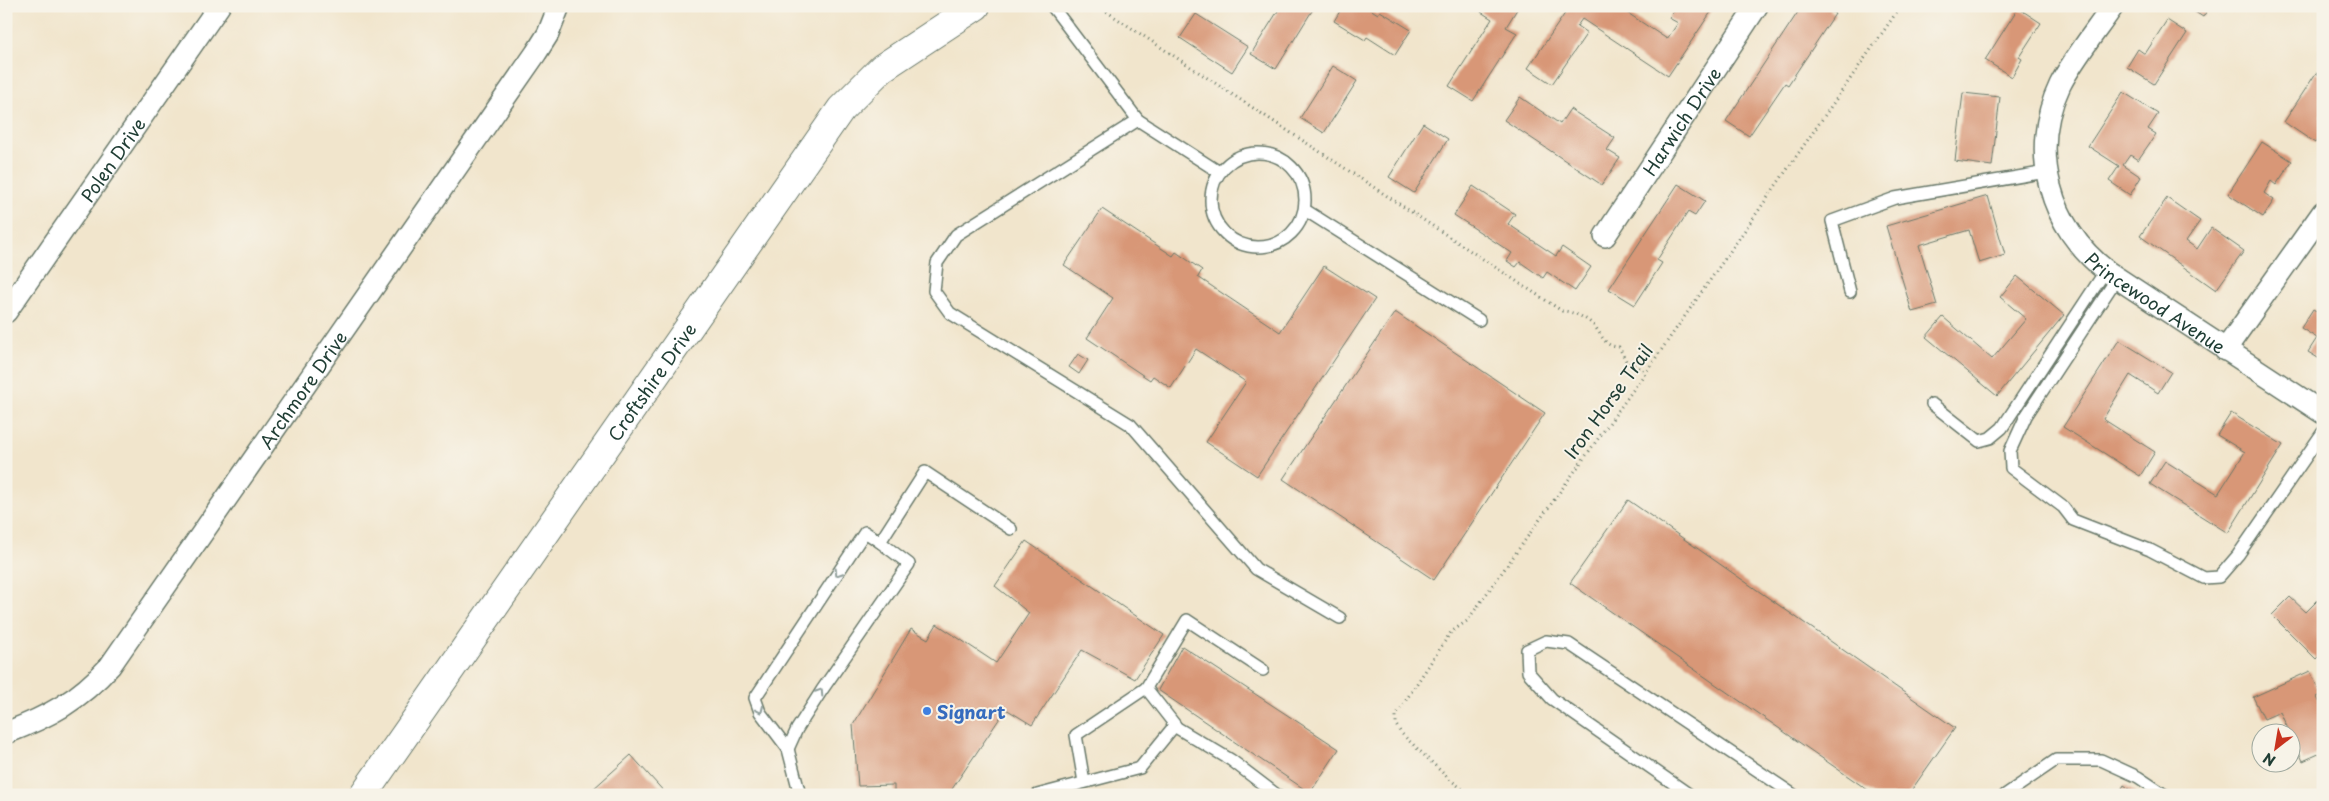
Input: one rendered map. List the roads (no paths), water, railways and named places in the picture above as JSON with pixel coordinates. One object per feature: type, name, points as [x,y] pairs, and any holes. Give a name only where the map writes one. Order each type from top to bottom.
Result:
[{"type":"street","name":"Polen Drive","points":[[6,312],[219,6]]},
{"type":"street","name":"Archmore Drive","points":[[6,733],[34,722],[73,701],[110,666],[536,53],[548,34],[560,6]]},
{"type":"street","name":"Croftshire Drive","points":[[363,795],[841,109],[882,68],[976,6]]},
{"type":"street","name":"Harwich Drive","points":[[1605,236],[1757,6]]},
{"type":"street","name":"Princewood Avenue","points":[[2113,6],[2061,84],[2052,106],[2044,150],[2051,194],[2061,219],[2074,240],[2089,257],[2111,274],[2323,413]]},
{"type":"street","points":[[2225,350],[2323,212]]},
{"type":"lane","points":[[1052,6],[1138,120],[1219,172]]},
{"type":"lane","points":[[1138,120],[956,235],[937,263],[934,291],[950,313],[1131,425],[1256,569],[1340,618]]},
{"type":"lane","points":[[1261,152],[1277,156],[1291,165],[1300,178],[1305,193],[1305,210],[1299,224],[1290,236],[1276,244],[1262,247],[1246,245],[1233,240],[1221,230],[1214,216],[1211,201],[1212,186],[1219,172],[1230,161],[1245,154],[1261,152]]},
{"type":"lane","points":[[1850,292],[1832,221],[1895,198],[2046,172]]},
{"type":"lane","points":[[1305,210],[1479,320]]},
{"type":"lane","points":[[1932,404],[1979,441],[1990,438],[2002,428],[2111,274]]},
{"type":"lane","points":[[2111,274],[2026,416],[2010,451],[2011,468],[2063,506],[2073,520],[2150,550],[2204,578],[2219,577],[2238,555],[2323,432]]},
{"type":"lane","points":[[880,542],[925,472],[1011,529]]},
{"type":"lane","points":[[788,749],[796,729],[909,564],[865,532],[756,698],[760,712],[788,749],[800,795]]},
{"type":"lane","points":[[1084,782],[1076,735],[1146,688],[1187,620],[1263,670]]},
{"type":"lane","points":[[1690,795],[1552,699],[1528,672],[1527,650],[1546,641],[1569,644],[1794,795]]},
{"type":"lane","points":[[1146,688],[1174,726],[1231,760],[1277,795]]},
{"type":"lane","points":[[1037,795],[1140,768],[1174,726]]},
{"type":"lane","points":[[2004,795],[2007,791],[2056,760],[2101,760],[2138,777],[2166,795]]},
{"type":"place","name":"Signart","points":[[927,711]]}]
